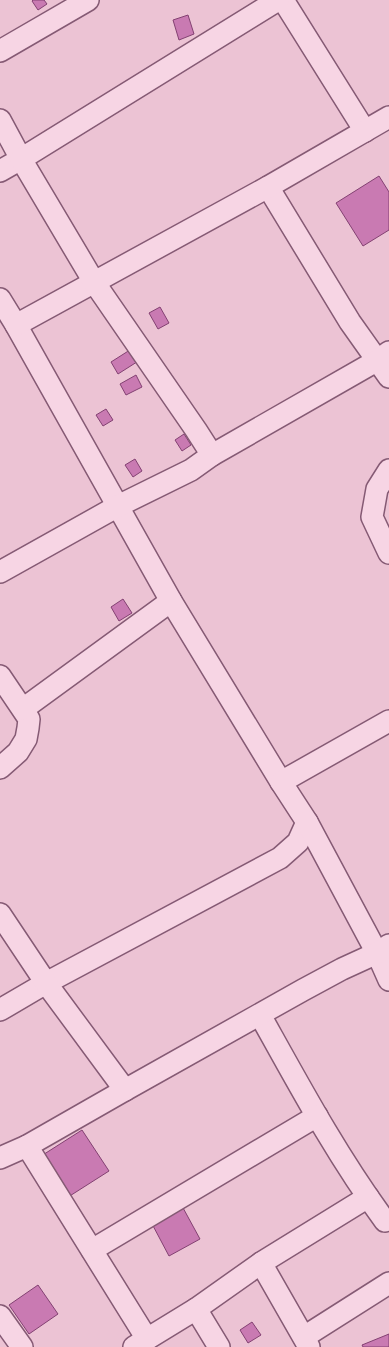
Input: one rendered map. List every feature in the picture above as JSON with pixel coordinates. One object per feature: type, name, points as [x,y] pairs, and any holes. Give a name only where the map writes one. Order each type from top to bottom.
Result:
[{"type":"street","points":[[0,51],[88,0]]},
{"type":"street","points":[[0,172],[278,0]]},
{"type":"street","points":[[283,0],[366,131]]},
{"type":"street","points":[[16,325],[268,187],[389,117]]},
{"type":"street","points":[[0,120],[94,282],[212,455]]},
{"type":"street","points":[[0,572],[118,506],[191,470],[212,455],[385,363],[350,322],[268,187]]},
{"type":"street","points":[[0,299],[171,601],[383,949],[389,980]]},
{"type":"street","points":[[389,470],[377,490],[372,517],[389,554]]},
{"type":"street","points":[[23,710],[171,601]]},
{"type":"street","points":[[0,676],[29,719],[26,739],[18,752],[0,768]]},
{"type":"street","points":[[281,782],[389,721]]},
{"type":"street","points":[[0,1010],[46,983],[280,858],[298,842],[307,822]]},
{"type":"street","points":[[0,914],[46,983],[125,1090]]},
{"type":"street","points":[[0,1158],[27,1146],[342,969],[383,949]]},
{"type":"street","points":[[260,1015],[317,1116],[385,1221]]},
{"type":"street","points":[[92,1250],[317,1116]]},
{"type":"street","points":[[27,1146],[92,1250],[140,1343],[196,1309],[261,1263],[368,1197]]},
{"type":"street","points":[[261,1263],[307,1342],[389,1283]]},
{"type":"street","points":[[196,1309],[219,1347]]},
{"type":"street","points":[[0,1316],[22,1347]]},
{"type":"building","points":[[33,0],[44,0],[47,4],[38,10]]},
{"type":"building","points":[[188,15],[194,34],[179,40],[173,20]]},
{"type":"building","points":[[379,176],[389,192],[389,230],[363,246],[336,203]]},
{"type":"building","points":[[160,307],[169,323],[158,329],[149,313]]},
{"type":"building","points":[[133,348],[140,360],[118,374],[111,362]]},
{"type":"building","points":[[136,375],[142,387],[126,395],[120,384]]},
{"type":"building","points":[[106,409],[113,420],[103,426],[96,415]]},
{"type":"building","points":[[184,434],[191,445],[182,451],[175,440]]},
{"type":"building","points":[[135,459],[142,471],[133,477],[125,465]]},
{"type":"building","points":[[123,599],[132,613],[119,621],[111,607]]},
{"type":"building","points":[[82,1130],[109,1171],[65,1199],[38,1158]]},
{"type":"building","points":[[182,1206],[200,1239],[169,1256],[151,1222]]},
{"type":"building","points":[[38,1285],[58,1314],[29,1334],[9,1305]]},
{"type":"building","points":[[252,1322],[261,1335],[248,1343],[240,1330]]},
{"type":"building","points":[[389,1334],[389,1347],[363,1347],[362,1345]]}]
